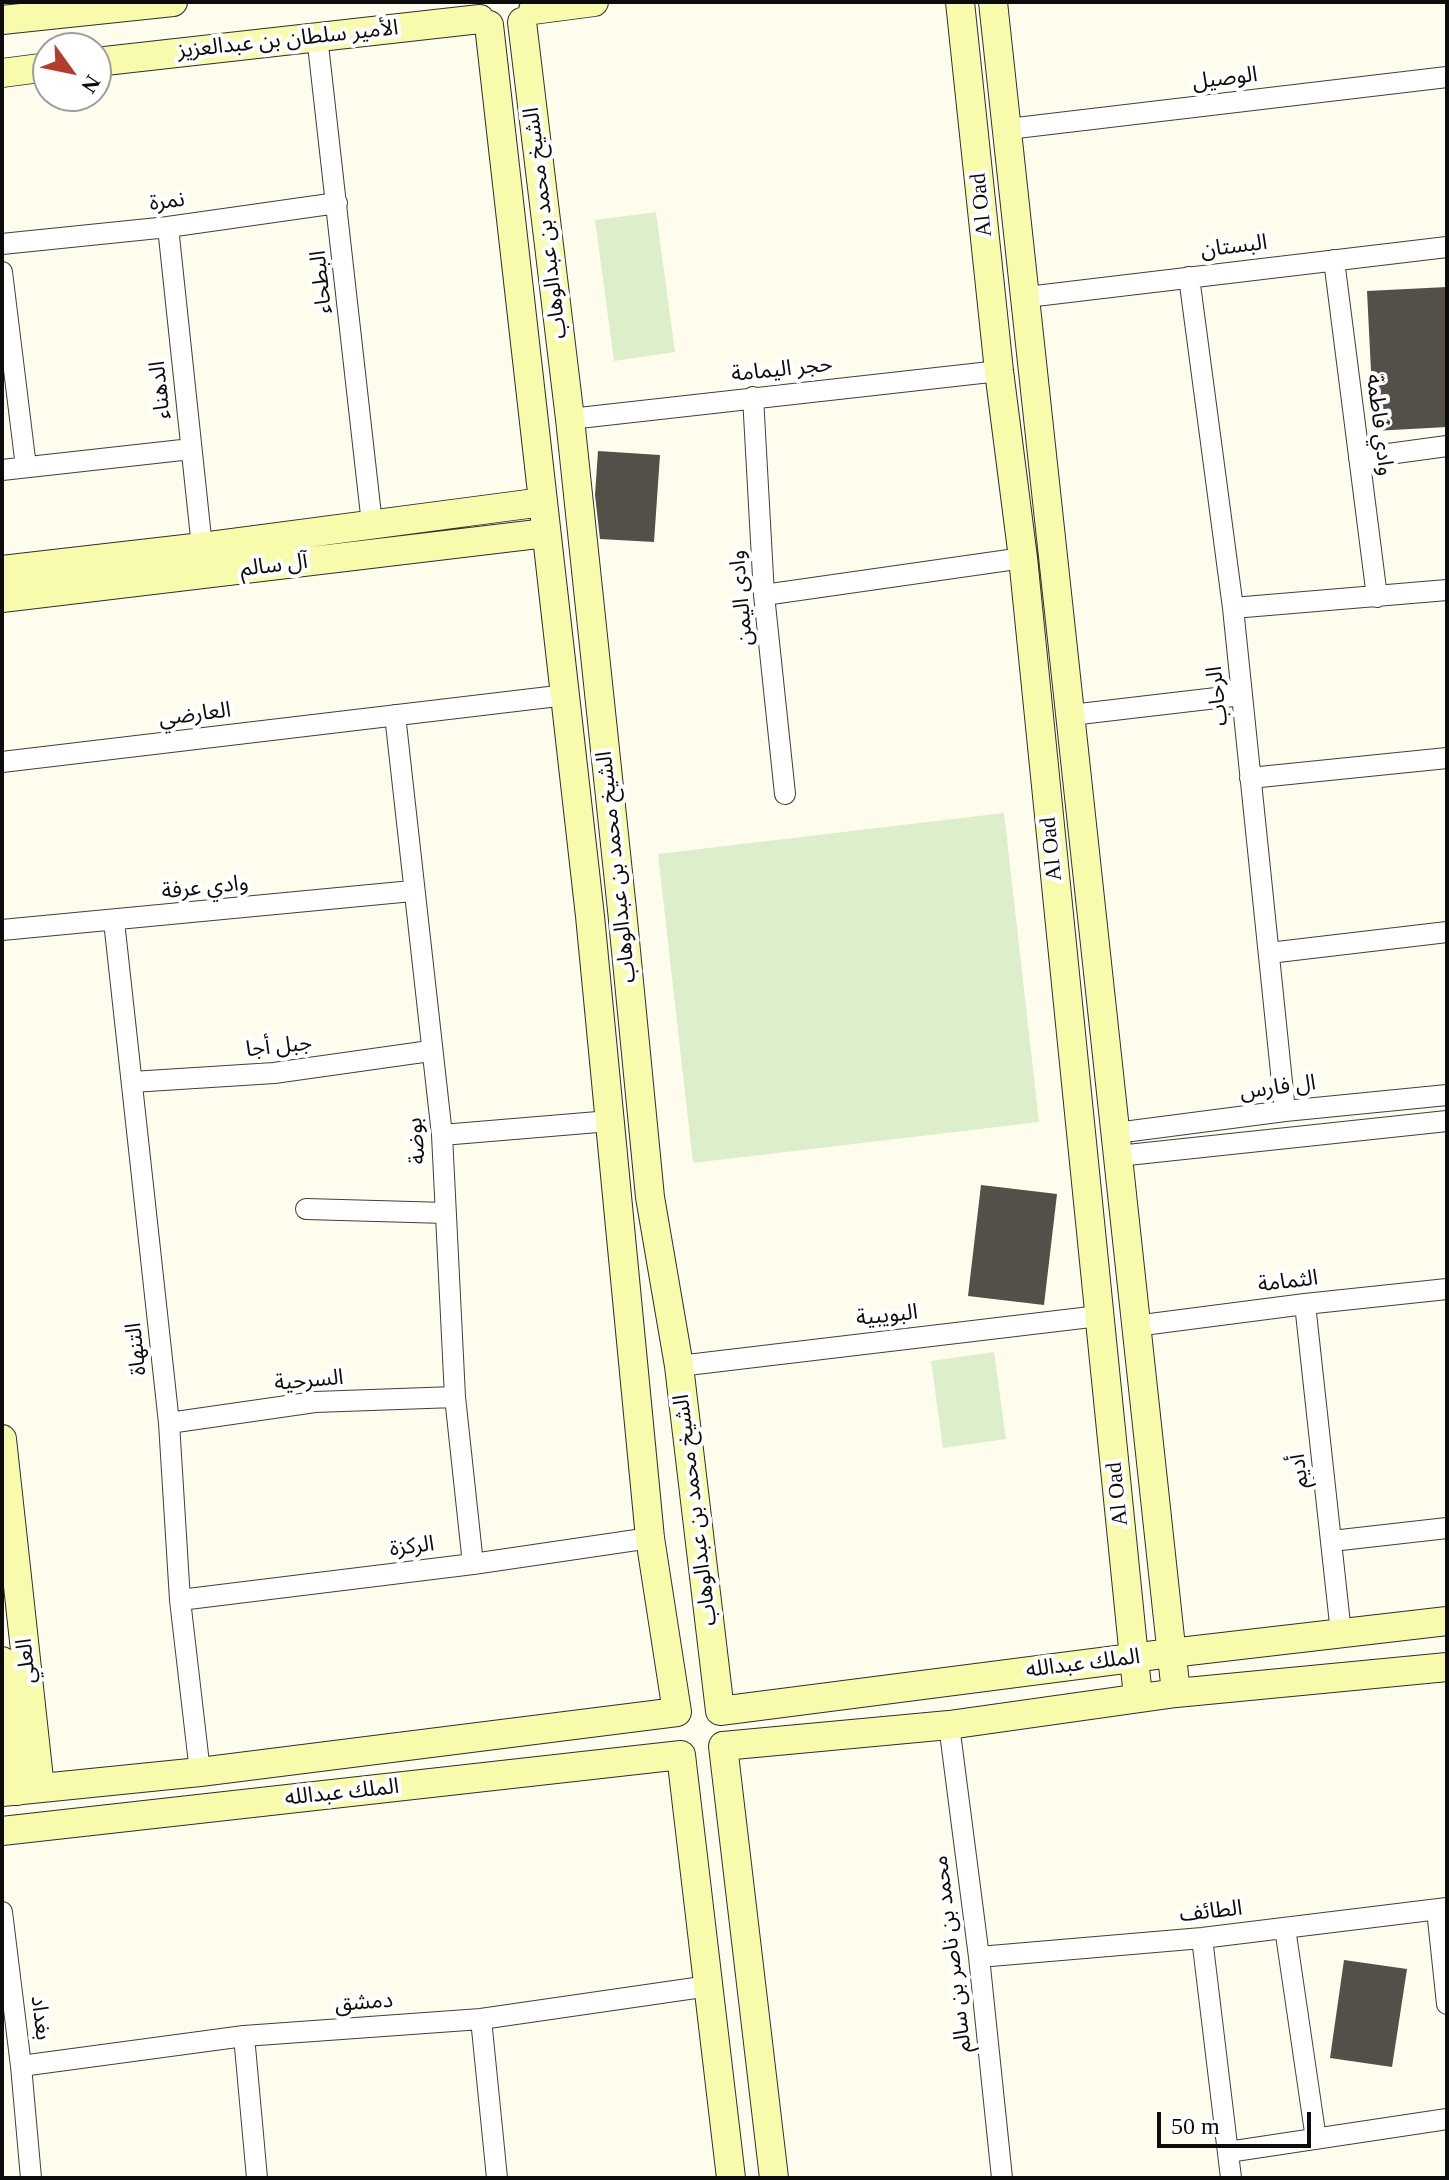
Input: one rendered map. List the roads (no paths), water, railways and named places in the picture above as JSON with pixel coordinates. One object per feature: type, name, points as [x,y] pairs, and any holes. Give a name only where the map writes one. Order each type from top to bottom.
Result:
[{"type":"street","points":[[5,14],[173,2]]},
{"type":"street","points":[[530,11],[594,2]]},
{"type":"street","name":"Al Oad","points":[[960,2],[999,371],[1023,558],[1138,1697]]},
{"type":"street","name":"Al Oad","points":[[993,2],[1176,1693]]},
{"type":"street","name":"الأمير سلطان بن عبدالعزيز","points":[[112,60],[480,15],[511,27],[530,11]]},
{"type":"street","name":"الشيخ محمد بن عبدالوهاب","points":[[530,11],[650,1197],[679,1366],[720,1711]]},
{"type":"street","name":"الشيخ محمد بن عبدالوهاب","points":[[480,15],[566,695],[650,1538],[677,1712]]},
{"type":"street","name":"البطحاء","points":[[317,36],[372,524]]},
{"type":"street","points":[[2,73],[32,69]]},
{"type":"street","name":"الوصيل","points":[[1008,129],[1447,77]]},
{"type":"street","name":"نمرة","points":[[2,244],[168,227],[337,203]]},
{"type":"street","name":"الدهناء","points":[[168,227],[202,547]]},
{"type":"street","name":"البستان","points":[[1027,297],[1447,247]]},
{"type":"street","name":"وادي فاطمة","points":[[1334,260],[1377,597]]},
{"type":"street","points":[[2,272],[26,467]]},
{"type":"street","name":"الرحاب","points":[[1189,277],[1233,608],[1285,1111]]},
{"type":"street","name":"حجر اليمامة","points":[[570,419],[999,371]]},
{"type":"street","name":"وادى اليمن","points":[[753,397],[764,595],[785,794]]},
{"type":"street","points":[[1359,458],[1447,446]]},
{"type":"street","points":[[2,470],[191,449]]},
{"type":"street","name":"آل سالم","points":[[2,570],[543,502]]},
{"type":"street","name":"آل سالم","points":[[2,598],[546,533]]},
{"type":"street","points":[[764,595],[1023,558]]},
{"type":"street","points":[[1233,608],[1447,590]]},
{"type":"street","name":"العارضي","points":[[2,762],[566,695]]},
{"type":"street","points":[[1071,715],[1242,695]]},
{"type":"street","name":"بوضة","points":[[395,715],[412,891],[442,1135],[455,1397],[473,1564]]},
{"type":"street","points":[[1250,778],[1447,758]]},
{"type":"street","points":[[583,856],[616,851]]},
{"type":"street","name":"وادي عرفة","points":[[2,930],[412,891]]},
{"type":"street","name":"التنهاة","points":[[114,921],[169,1423],[180,1600],[200,1772]]},
{"type":"street","points":[[1269,953],[1447,932]]},
{"type":"street","name":"جبل أجا","points":[[132,1082],[274,1073],[430,1051]]},
{"type":"street","name":"ال فارس","points":[[1117,1144],[1285,1111],[1447,1095]]},
{"type":"street","points":[[442,1135],[610,1121]]},
{"type":"street","points":[[1117,1144],[1447,1121]]},
{"type":"street","points":[[306,1209],[446,1213]]},
{"type":"street","name":"الثمامة","points":[[1135,1326],[1447,1289]]},
{"type":"street","name":"أديم","points":[[1305,1304],[1341,1633]]},
{"type":"street","name":"البويبية","points":[[679,1366],[1099,1316]]},
{"type":"street","name":"السرحية","points":[[169,1423],[315,1402],[455,1397]]},
{"type":"street","name":"العلي","points":[[2,1439],[20,1790]]},
{"type":"street","points":[[1332,1541],[1447,1528]]},
{"type":"street","name":"الركزة","points":[[180,1600],[473,1564],[650,1538]]},
{"type":"street","name":"الملك عبدالله","points":[[720,1711],[1447,1621]]},
{"type":"street","name":"العلي","points":[[2,1661],[20,1790]]},
{"type":"street","name":"الملك عبدالله","points":[[723,1746],[949,1725],[1138,1697],[1447,1667]]},
{"type":"street","points":[[723,1746],[708,1759],[681,1755],[674,1748],[669,1729],[677,1712],[693,1702],[703,1702],[720,1711],[727,1728],[723,1746],[774,2178]]},
{"type":"street","name":"الملك عبدالله","points":[[20,1790],[200,1772],[677,1712]]},
{"type":"street","name":"محمد بن ناصر بن سالم","points":[[949,1725],[979,1957],[1002,2178]]},
{"type":"street","points":[[681,1755],[731,2178]]},
{"type":"street","name":"الملك عبدالله","points":[[2,1831],[681,1755]]},
{"type":"street","points":[[1442,1909],[1447,2004]]},
{"type":"street","name":"الطائف","points":[[979,1957],[1202,1938],[1442,1909]]},
{"type":"street","name":"بغداد","points":[[2,1912],[31,2178]]},
{"type":"street","points":[[1285,1928],[1316,2139]]},
{"type":"street","points":[[1202,1938],[1231,2178]]},
{"type":"street","name":"دمشق","points":[[21,2066],[244,2036],[481,2019],[709,1986]]},
{"type":"street","points":[[481,2019],[497,2178]]},
{"type":"street","points":[[244,2036],[257,2178]]},
{"type":"street","points":[[1228,2152],[1447,2119]]}]
